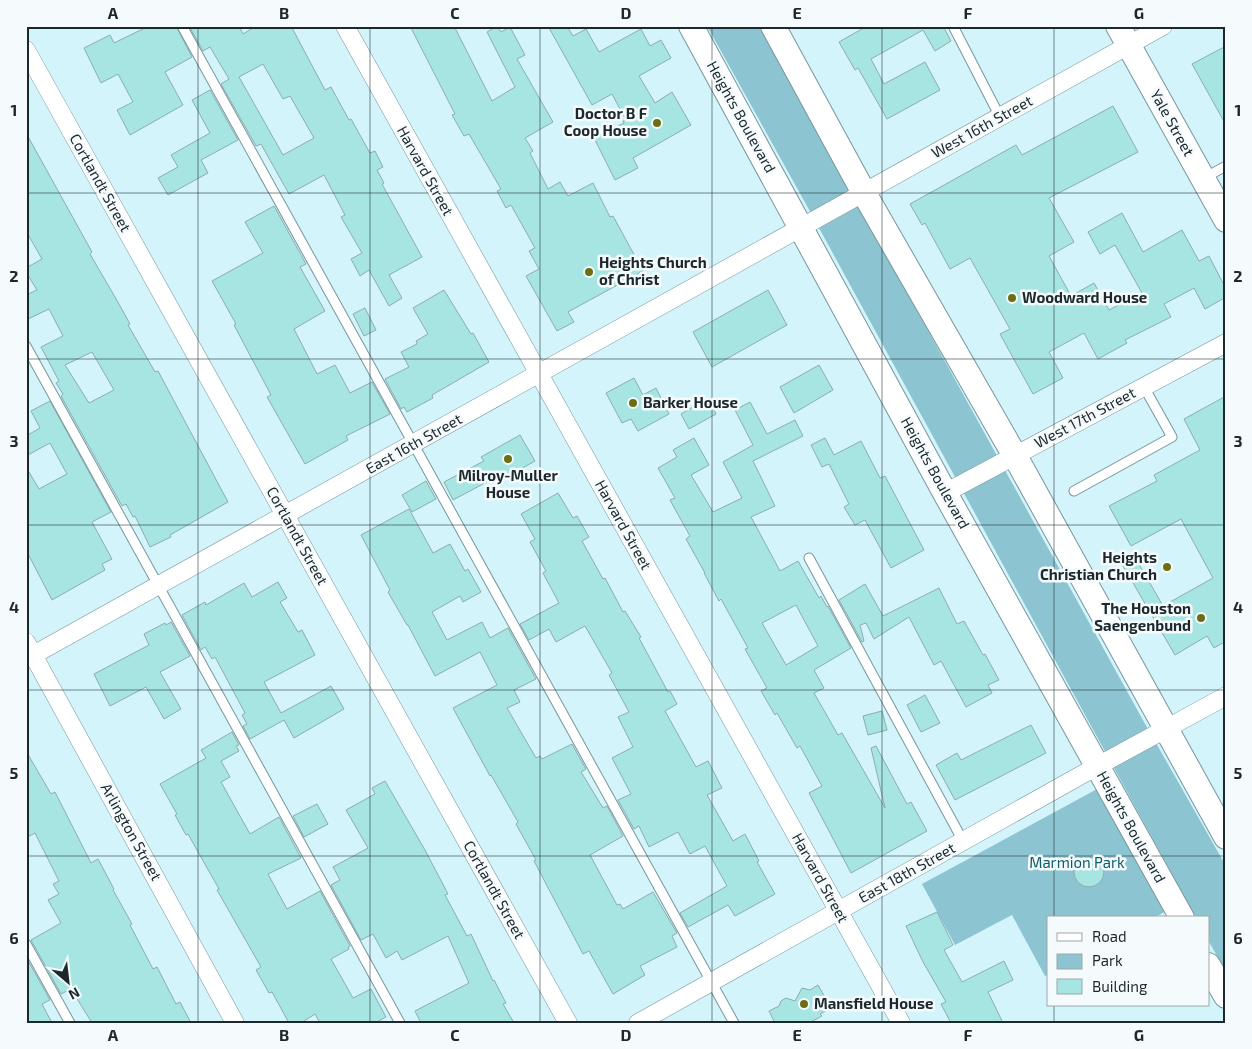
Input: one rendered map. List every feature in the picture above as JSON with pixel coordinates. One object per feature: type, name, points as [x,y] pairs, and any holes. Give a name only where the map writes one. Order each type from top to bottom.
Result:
[{"type":"main road","name":"Heights Boulevard","points":[[691,26],[945,493],[1181,916]]},
{"type":"main road","points":[[773,26],[864,193],[1015,456],[1226,837]]},
{"type":"main road","name":"Yale Street","points":[[1123,36],[1226,220]]},
{"type":"main road","points":[[1210,968],[1226,996]]},
{"type":"street","name":"Harvard Street","points":[[345,26],[900,1023]]},
{"type":"street","name":"West 16th Street","points":[[801,228],[1000,117],[1123,36],[1163,26]]},
{"type":"street","name":"Cortlandt Street","points":[[26,50],[568,1023]]},
{"type":"street","name":"East 16th Street","points":[[29,652],[158,585],[801,228]]},
{"type":"street","name":"West 17th Street","points":[[945,493],[1226,343]]},
{"type":"street","name":"Arlington Street","points":[[29,652],[235,1023]]},
{"type":"street","name":"East 18th Street","points":[[638,1023],[1097,766],[1226,696]]},
{"type":"lane","points":[[182,26],[734,1023]]},
{"type":"lane","points":[[953,26],[1000,117]]},
{"type":"lane","points":[[1202,178],[1226,166]]},
{"type":"lane","points":[[26,346],[400,1023]]},
{"type":"lane","points":[[1074,491],[1172,437],[1144,386]]},
{"type":"lane","points":[[809,558],[963,841]]},
{"type":"lane","points":[[26,944],[70,1023]]},
{"type":"green space","points":[[707,26],[760,26],[1144,722],[1226,866],[1226,972],[1210,944],[1210,916],[1195,916]]},
{"type":"green space","name":"Marmion Park","points":[[1099,788],[1166,911],[1157,916],[1047,916],[1047,975],[1045,976],[1012,915],[955,945],[922,884]]},
{"type":"building","points":[[149,26],[176,26],[192,57],[165,72],[183,105],[130,135],[117,110],[133,102],[118,74],[101,83],[84,48],[110,35],[114,43]]},
{"type":"building","points":[[189,26],[239,26],[243,34],[256,26],[291,26],[325,90],[331,87],[370,153],[375,151],[383,167],[377,170],[384,183],[382,184],[422,257],[389,275],[402,298],[389,306],[369,270],[360,276],[351,259],[362,253],[341,217],[345,215],[324,175],[289,194],[261,144],[256,146],[221,84],[229,79],[210,47],[203,51]],"holes":[[[263,64],[283,99],[290,96],[314,138],[283,155],[239,77]]]},
{"type":"building","points":[[410,26],[454,26],[492,101],[515,87],[487,32],[497,26],[501,32],[510,27],[525,55],[517,59],[553,122],[525,138],[533,151],[530,153],[548,189],[560,182],[568,196],[593,183],[610,217],[613,216],[643,271],[568,312],[574,322],[557,331],[526,276],[539,269],[529,251],[535,248],[511,205],[506,208],[497,191],[501,189],[469,134],[464,136],[452,115],[455,114]]},
{"type":"building","points":[[548,26],[567,26],[573,36],[586,29],[599,52],[641,29],[650,46],[661,40],[671,58],[639,76],[655,103],[672,92],[691,125],[633,158],[638,168],[615,180],[594,138],[624,123],[623,121],[626,120],[612,94],[592,105]]},
{"type":"building","points":[[867,26],[943,26],[951,41],[935,51],[923,30],[871,59],[884,84],[925,62],[940,90],[887,119],[858,68],[855,70],[839,42]]},
{"type":"building","points":[[1226,46],[1226,125],[1192,64]]},
{"type":"building","points":[[210,90],[238,140],[201,160],[208,173],[168,195],[158,178],[178,167],[171,155],[210,133],[192,100]]},
{"type":"building","points":[[1113,106],[1138,152],[1049,198],[1074,242],[1049,256],[1071,296],[1094,283],[1109,310],[1142,293],[1115,245],[1100,254],[1088,232],[1122,213],[1143,252],[1182,230],[1199,261],[1209,256],[1226,289],[1226,297],[1205,309],[1194,288],[1164,304],[1171,317],[1125,340],[1127,343],[1098,359],[1084,333],[1049,352],[1063,378],[1033,394],[1000,334],[1010,329],[970,258],[950,269],[925,223],[922,225],[910,204],[1016,145],[1022,155]]},
{"type":"building","points":[[26,133],[92,252],[90,254],[130,324],[128,325],[155,372],[158,371],[228,502],[170,535],[171,537],[150,547],[135,516],[133,517],[126,504],[122,506],[61,396],[63,394],[56,383],[59,381],[41,347],[63,336],[49,309],[26,320],[26,295],[37,290],[26,272],[26,268],[42,259],[26,231]],"holes":[[[92,352],[114,390],[89,403],[65,365]]]},
{"type":"building","points":[[274,206],[306,264],[300,267],[325,311],[294,329],[317,374],[335,365],[350,393],[372,382],[390,414],[346,436],[348,440],[305,464],[267,397],[271,395],[234,325],[236,324],[212,281],[263,253],[245,222]]},
{"type":"building","points":[[444,290],[471,334],[473,333],[489,362],[432,395],[433,398],[407,412],[404,407],[401,409],[385,379],[409,367],[401,352],[417,344],[416,341],[428,334],[413,308]]},
{"type":"building","points":[[768,290],[787,325],[712,367],[693,332]]},
{"type":"building","points":[[365,308],[376,330],[364,336],[353,314]]},
{"type":"building","points":[[819,365],[833,390],[794,413],[780,387]]},
{"type":"building","name":"Barker House","points":[[634,378],[643,395],[656,388],[669,414],[638,431],[631,419],[622,423],[606,393]]},
{"type":"building","points":[[1226,396],[1226,641],[1214,648],[1207,636],[1175,655],[1122,564],[1135,557],[1163,606],[1213,578],[1181,519],[1131,546],[1109,506],[1157,481],[1154,475],[1200,450],[1184,419]]},
{"type":"building","points":[[708,398],[716,414],[689,429],[681,414]]},
{"type":"building","points":[[50,401],[111,512],[92,522],[112,559],[102,564],[105,570],[52,600],[26,550],[26,467],[39,489],[67,474],[50,443],[26,456],[26,436],[40,428],[31,411]]},
{"type":"building","points":[[750,402],[767,434],[795,420],[803,436],[753,461],[775,506],[751,517],[780,571],[798,561],[819,598],[821,596],[828,606],[851,648],[814,670],[824,688],[814,693],[838,735],[842,733],[885,808],[871,748],[876,746],[907,804],[911,802],[927,831],[851,873],[809,793],[822,786],[800,746],[797,748],[777,713],[775,715],[761,691],[767,688],[745,649],[748,648],[721,599],[719,601],[686,539],[690,536],[670,500],[675,498],[658,468],[677,457],[673,450],[694,438],[709,465],[691,475],[713,512],[742,498],[723,462],[753,445],[735,410]],"holes":[[[796,605],[818,646],[786,665],[762,623]]]},
{"type":"building","points":[[520,435],[535,461],[496,483],[494,478],[453,500],[444,482],[484,461],[481,457]]},
{"type":"building","points":[[825,438],[834,455],[861,441],[880,478],[885,476],[924,550],[891,568],[865,520],[855,525],[844,507],[849,504],[829,464],[822,467],[811,445]]},
{"type":"building","points":[[426,481],[436,499],[412,512],[402,495]]},
{"type":"building","points":[[558,493],[573,518],[577,516],[589,537],[582,541],[623,612],[625,611],[641,637],[639,638],[668,692],[670,691],[677,704],[665,711],[696,767],[708,761],[722,788],[707,795],[733,841],[745,834],[759,861],[757,862],[775,894],[735,916],[728,905],[688,927],[680,913],[727,886],[705,846],[690,854],[678,832],[649,847],[639,826],[634,829],[618,800],[631,794],[612,758],[633,747],[618,717],[629,712],[609,675],[612,673],[585,626],[556,642],[549,629],[529,640],[520,624],[559,603],[543,573],[546,571],[530,542],[535,539],[521,514]]},
{"type":"building","points":[[409,509],[433,553],[450,544],[465,571],[468,569],[481,592],[463,602],[460,596],[432,612],[447,640],[482,622],[490,638],[508,628],[536,679],[514,690],[520,702],[507,708],[536,758],[540,756],[542,759],[572,744],[586,769],[581,772],[603,808],[607,806],[623,836],[590,855],[617,905],[620,904],[623,909],[653,892],[677,933],[672,936],[677,947],[640,966],[645,975],[613,994],[589,951],[583,954],[534,861],[536,860],[516,824],[518,822],[490,776],[453,708],[497,685],[480,652],[435,676],[388,592],[390,590],[361,535]]},
{"type":"building","points":[[278,582],[287,598],[280,602],[298,632],[302,630],[315,655],[264,682],[281,713],[331,686],[344,709],[294,738],[284,720],[250,739],[243,726],[247,724],[242,715],[245,713],[215,657],[212,659],[205,647],[201,650],[182,615],[205,602],[206,605],[244,583],[252,597]]},
{"type":"building","points":[[865,584],[883,616],[939,588],[957,624],[964,621],[999,680],[988,685],[992,693],[966,707],[941,661],[934,665],[909,617],[874,639],[866,623],[860,625],[864,641],[862,642],[839,600]]},
{"type":"building","points":[[171,622],[190,656],[160,672],[181,709],[164,719],[146,687],[110,706],[94,674],[149,645],[144,634],[165,623],[166,625]]},
{"type":"building","points":[[925,695],[940,723],[921,732],[907,705]]},
{"type":"building","points":[[882,711],[887,730],[868,735],[863,716]]},
{"type":"building","points":[[1031,725],[1046,753],[955,800],[936,765],[957,753],[961,760]]},
{"type":"building","points":[[232,732],[239,745],[236,746],[239,751],[221,761],[230,777],[221,782],[250,834],[279,817],[301,858],[268,874],[287,909],[320,891],[350,946],[348,947],[349,949],[331,959],[353,998],[371,989],[386,1017],[375,1023],[320,1023],[315,1014],[301,1023],[289,1023],[272,992],[269,993],[256,970],[261,967],[217,890],[219,889],[188,834],[186,835],[175,815],[177,814],[160,784],[206,758],[201,750]]},
{"type":"building","points":[[26,751],[51,794],[55,792],[91,863],[98,859],[153,969],[157,967],[176,1004],[180,1002],[191,1023],[92,1023],[71,989],[61,994],[31,940],[61,923],[48,900],[59,894],[53,884],[59,881],[35,833],[26,838]]},
{"type":"building","points":[[385,781],[425,850],[448,894],[445,895],[467,936],[471,934],[493,981],[506,1003],[503,1004],[514,1023],[421,1023],[415,1011],[469,983],[448,936],[402,960],[397,951],[386,958],[373,934],[361,940],[331,885],[340,880],[333,867],[368,848],[346,810],[375,794],[372,788]]},
{"type":"building","points":[[317,804],[328,824],[304,837],[293,816]]},
{"type":"building","points":[[1089,857],[1100,861],[1104,872],[1100,883],[1089,887],[1078,883],[1074,872],[1078,861]]},
{"type":"building","points":[[937,912],[953,945],[944,950],[962,982],[1004,961],[1013,980],[988,992],[1003,1023],[951,1023],[941,1004],[946,1002],[923,962],[906,926]]},
{"type":"building","points":[[26,957],[50,1000],[42,1004],[52,1023],[26,1023]]},
{"type":"building","name":"Mansfield House","points":[[818,985],[831,1008],[820,1014],[822,1016],[809,1023],[775,1023],[769,1011],[779,1006],[781,1001],[786,998],[795,1001],[802,988],[810,990]]},
{"type":"place","name":"Doctor B F Coop House","points":[[657,123]]},
{"type":"place","name":"Heights Church of Christ","points":[[589,272]]},
{"type":"place","name":"Woodward House","points":[[1012,298]]},
{"type":"place","name":"Barker House","points":[[633,403]]},
{"type":"place","name":"Milroy-Muller House","points":[[508,459]]},
{"type":"place","name":"Heights Christian Church","points":[[1167,567]]},
{"type":"place","name":"The Houston Saengenbund","points":[[1201,618]]},
{"type":"place","name":"Mansfield House","points":[[804,1004]]}]
